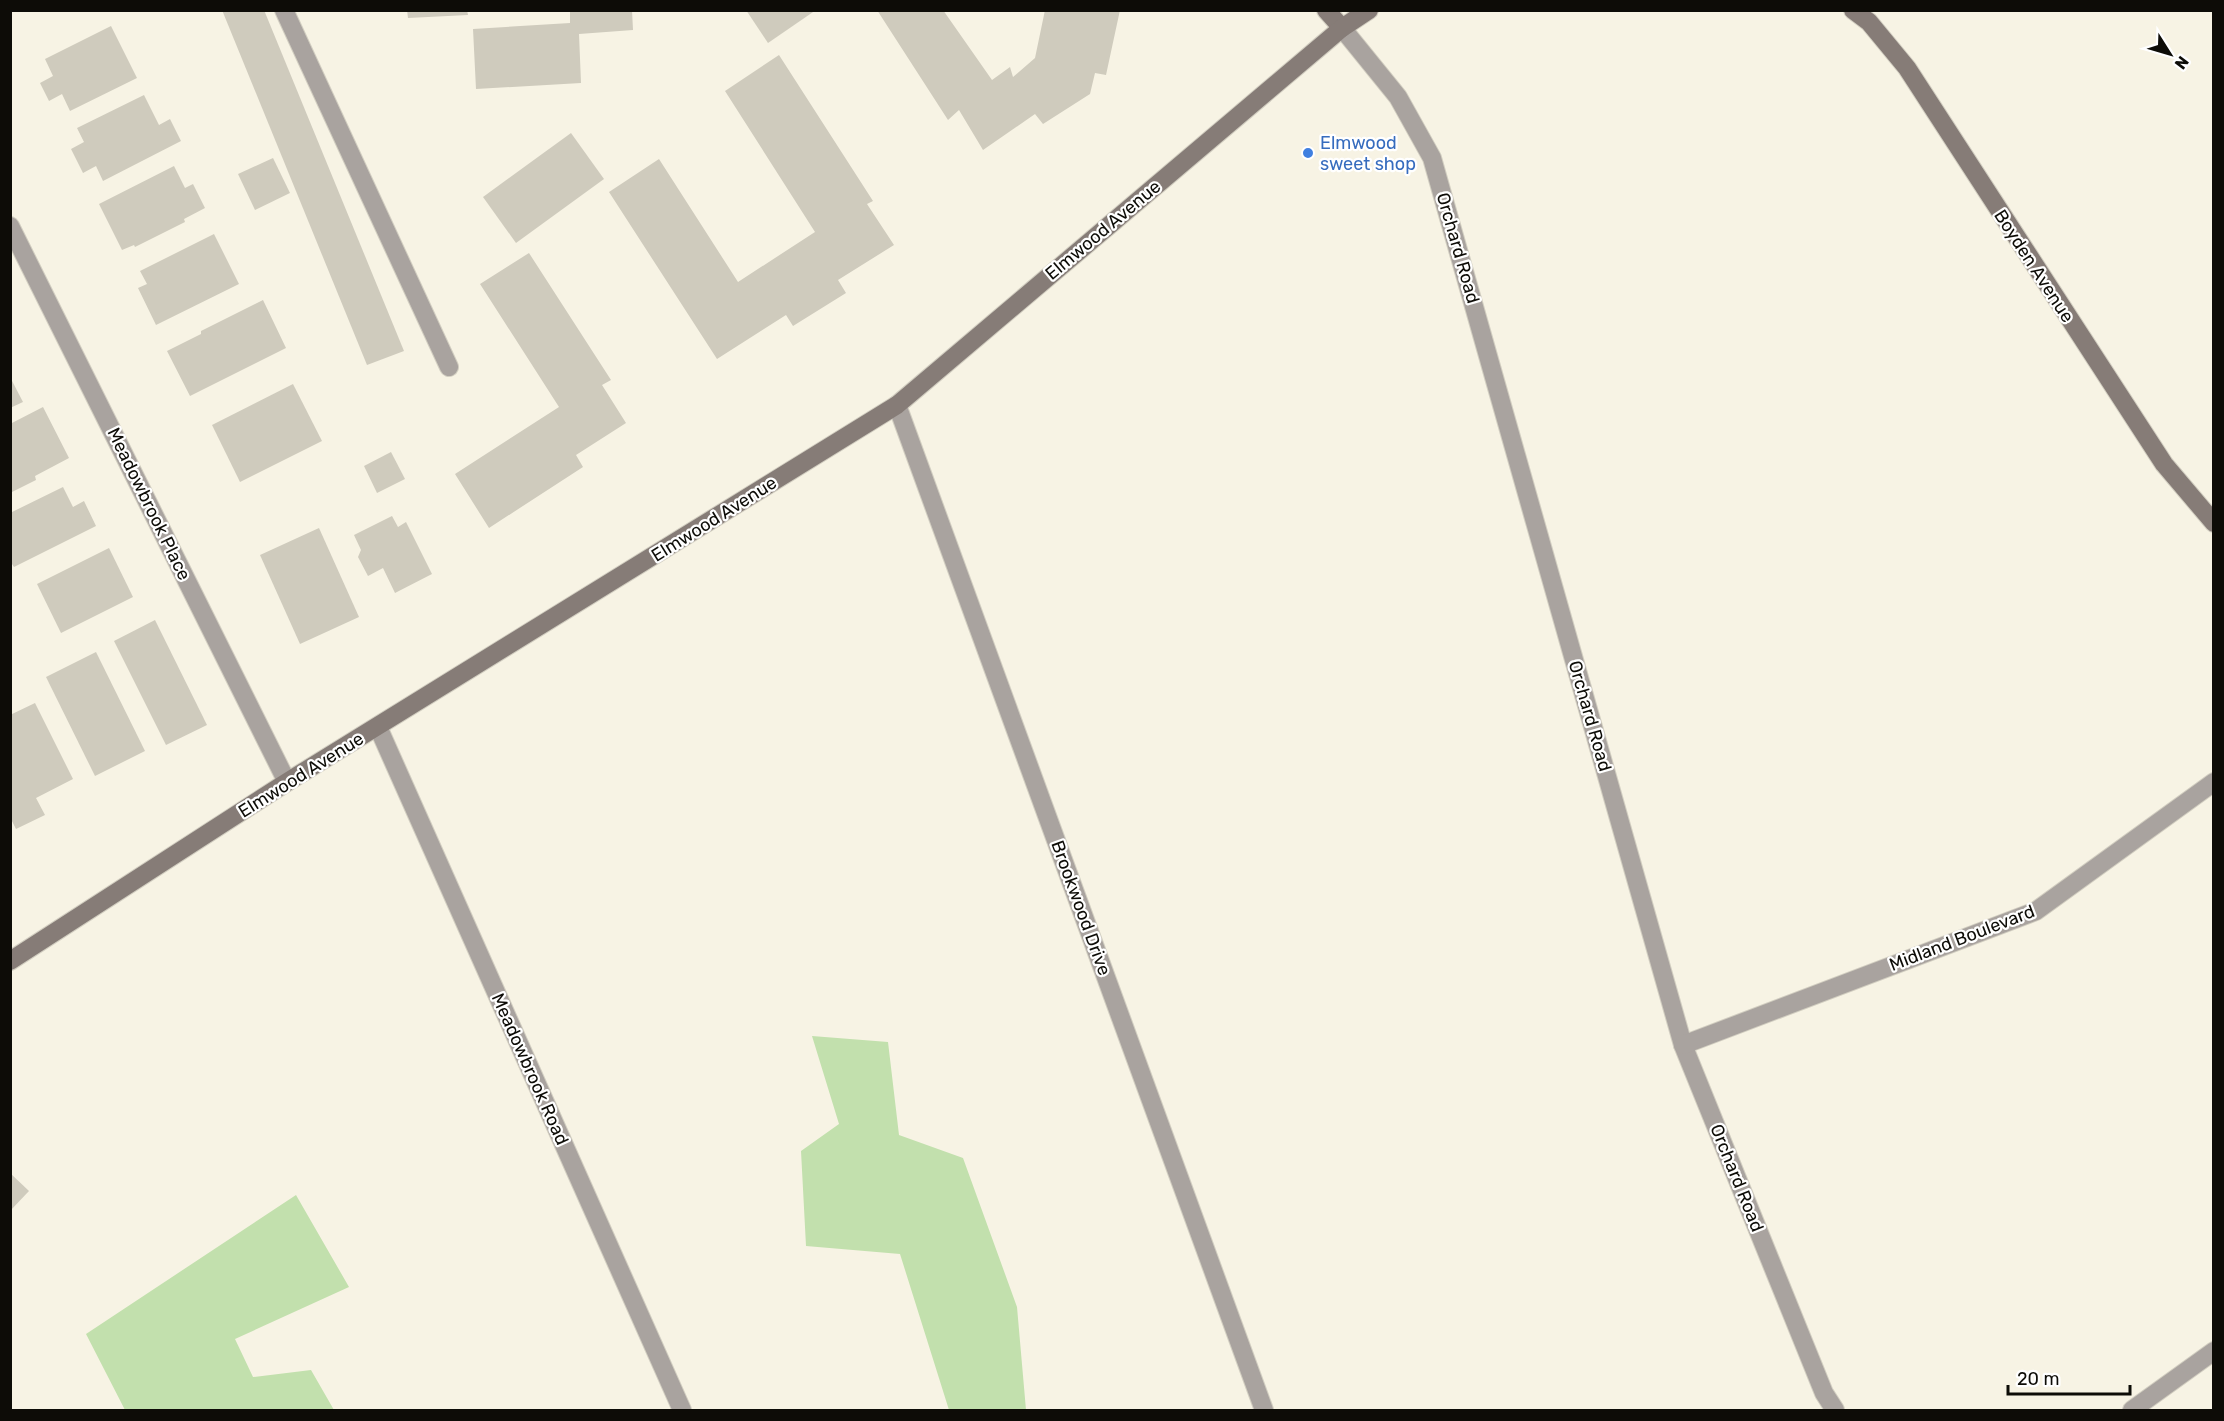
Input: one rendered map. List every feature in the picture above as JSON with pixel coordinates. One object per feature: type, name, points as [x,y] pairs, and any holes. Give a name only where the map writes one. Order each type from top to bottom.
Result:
[{"type":"street","points":[[284,10],[449,367]]},
{"type":"street","points":[[1326,10],[1342,28]]},
{"type":"street","name":"Elmwood Avenue","points":[[10,961],[287,782],[378,728],[897,405],[1342,28],[1369,10]]},
{"type":"street","name":"Boyden Avenue","points":[[1853,10],[1867,16],[1906,68],[2164,464],[2214,523]]},
{"type":"street","name":"Orchard Road","points":[[1342,28],[1398,97],[1432,158],[1683,1045],[1824,1394],[1835,1410]]},
{"type":"street","name":"Meadowbrook Place","points":[[10,226],[287,782]]},
{"type":"street","name":"Brookwood Drive","points":[[897,405],[1264,1410]]},
{"type":"street","name":"Meadowbrook Road","points":[[378,728],[682,1410]]},
{"type":"street","name":"Midland Boulevard","points":[[1683,1045],[2036,911],[2214,782]]},
{"type":"street","points":[[2132,1410],[2214,1351]]},
{"type":"green space","points":[[812,1036],[888,1042],[899,1135],[963,1158],[1017,1307],[1026,1410],[949,1410],[900,1254],[806,1246],[801,1151],[839,1124]]},
{"type":"green space","points":[[296,1195],[349,1287],[235,1339],[253,1377],[311,1370],[334,1410],[125,1410],[86,1334]]},
{"type":"building","points":[[222,10],[264,10],[404,351],[367,365]]},
{"type":"building","points":[[407,10],[467,10],[468,15],[408,18]]},
{"type":"building","points":[[570,10],[632,10],[633,30],[579,34],[581,83],[476,89],[473,29],[570,23]]},
{"type":"building","points":[[746,10],[816,10],[768,43]]},
{"type":"building","points":[[877,10],[943,10],[992,80],[1010,67],[1013,77],[1035,58],[1045,10],[1120,10],[1106,75],[1095,73],[1090,94],[1043,124],[1035,114],[983,150],[959,110],[948,120]]},
{"type":"building","points":[[111,26],[137,78],[70,111],[62,94],[49,101],[40,83],[53,76],[45,59]]},
{"type":"building","points":[[779,55],[873,201],[867,204],[894,245],[838,280],[846,293],[793,326],[786,315],[717,359],[609,192],[659,159],[738,282],[815,232],[725,91]]},
{"type":"building","points":[[144,95],[159,125],[170,119],[181,141],[103,181],[96,166],[83,173],[71,149],[84,142],[77,128]]},
{"type":"building","points":[[571,133],[604,179],[516,243],[483,197]]},
{"type":"building","points":[[273,158],[290,193],[255,210],[238,174]]},
{"type":"building","points":[[174,166],[185,188],[193,184],[205,208],[184,219],[185,222],[135,247],[134,245],[122,250],[99,204]]},
{"type":"building","points":[[214,234],[239,284],[156,325],[138,288],[147,284],[140,271]]},
{"type":"building","points":[[529,253],[611,380],[602,385],[626,423],[576,455],[583,467],[489,528],[455,474],[559,407],[480,284]]},
{"type":"building","points":[[263,300],[286,348],[190,396],[167,351]]},
{"type":"building","points":[[10,377],[23,402],[10,408]]},
{"type":"building","points":[[293,384],[322,441],[240,482],[212,425]]},
{"type":"building","points":[[43,407],[69,458],[35,476],[36,480],[10,493],[10,424]]},
{"type":"building","points":[[391,452],[405,479],[377,493],[364,466]]},
{"type":"building","points":[[63,487],[73,507],[84,501],[96,526],[14,567],[10,561],[10,513]]},
{"type":"building","points":[[392,516],[398,527],[406,522],[432,574],[395,593],[383,568],[368,576],[358,557],[361,550],[354,535]]},
{"type":"building","points":[[319,528],[359,617],[300,644],[260,555]]},
{"type":"building","points":[[109,548],[133,597],[61,633],[37,584]]},
{"type":"building","points":[[155,620],[207,725],[166,745],[114,641]]},
{"type":"building","points":[[96,652],[145,751],[95,776],[46,677]]},
{"type":"building","points":[[35,703],[73,779],[36,798],[45,815],[16,829],[10,817],[10,715]]},
{"type":"building","points":[[10,1173],[29,1191],[10,1211]]},
{"type":"place","name":"Elmwood sweet shop","points":[[1308,153]]}]
